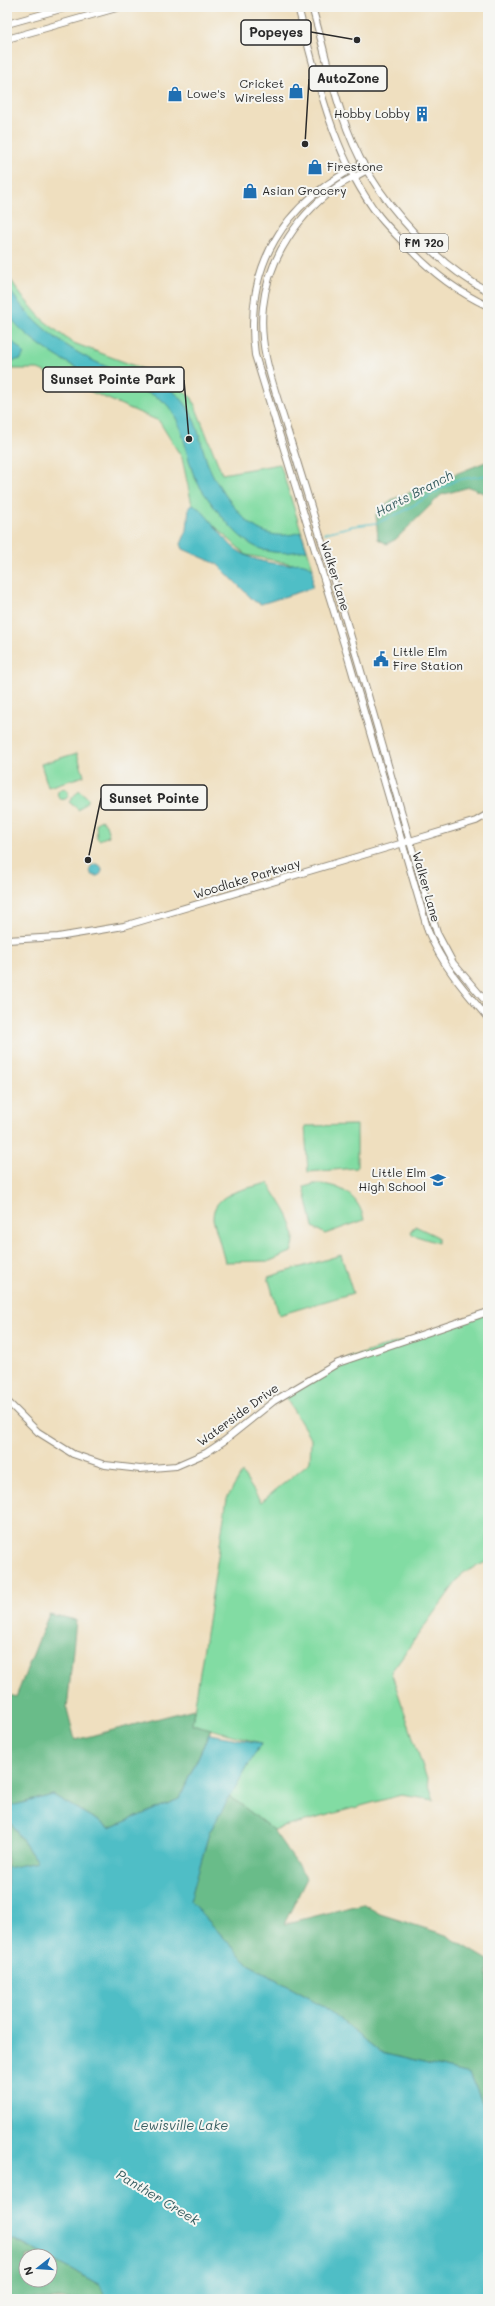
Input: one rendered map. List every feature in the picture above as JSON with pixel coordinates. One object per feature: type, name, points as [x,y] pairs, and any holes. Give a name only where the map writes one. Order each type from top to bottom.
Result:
[{"type":"street","points":[[7,24],[68,7]]},
{"type":"street","points":[[7,39],[112,8],[120,7]]},
{"type":"street","points":[[298,7],[329,117],[350,169],[378,215],[418,259],[458,291],[488,306]]},
{"type":"street","name":"FM 720","points":[[312,7],[346,123],[367,170],[394,212],[434,254],[467,279],[488,291]]},
{"type":"street","points":[[316,71],[330,68]]},
{"type":"street","name":"Walker Lane","points":[[363,163],[331,180],[306,199],[291,216],[273,242],[257,285],[254,303],[253,337],[260,372],[347,654],[402,844],[434,945],[454,980],[488,1018]]},
{"type":"street","name":"Walker Lane","points":[[367,170],[342,184],[317,204],[291,232],[275,261],[268,281],[263,307],[263,343],[278,402],[346,618],[437,933],[453,963],[488,1004]]},
{"type":"street","name":"Woodlake Parkway","points":[[7,940],[58,937],[124,926],[402,844],[476,821],[488,814]]},
{"type":"street","name":"Waterside Drive","points":[[7,1401],[38,1432],[73,1454],[105,1465],[140,1468],[176,1466],[212,1449],[274,1401],[338,1363],[488,1312]]},
{"type":"green space","points":[[7,274],[21,295],[42,319],[71,342],[167,378],[192,398],[222,474],[280,464],[313,568],[246,555],[192,505],[182,458],[159,421],[38,369],[7,369]]},
{"type":"green space","points":[[488,461],[488,495],[469,487],[441,495],[396,539],[387,544],[378,539],[376,514],[391,500]]},
{"type":"green space","points":[[77,753],[84,776],[48,787],[41,764]]},
{"type":"green space","points":[[63,788],[67,790],[69,794],[67,798],[63,800],[59,798],[57,794],[59,790]]},
{"type":"green space","points":[[79,790],[89,799],[79,810],[69,802]]},
{"type":"green space","points":[[101,820],[106,824],[109,836],[99,840],[97,838],[96,823]]},
{"type":"green space","points":[[357,1125],[357,1168],[308,1172],[305,1126]]},
{"type":"green space","points":[[268,1183],[292,1225],[294,1243],[291,1252],[270,1261],[225,1262],[213,1219],[214,1210],[224,1197],[232,1193]]},
{"type":"green space","points":[[314,1184],[323,1184],[339,1188],[346,1192],[357,1204],[364,1220],[325,1234],[313,1227],[304,1187]]},
{"type":"green space","points":[[415,1226],[438,1237],[438,1243],[413,1235],[411,1232]]},
{"type":"green space","points":[[341,1255],[353,1293],[279,1315],[268,1277]]},
{"type":"green space","points":[[488,1313],[488,1561],[463,1573],[391,1672],[434,1800],[401,1795],[273,1830],[230,1796],[261,1743],[192,1724],[227,1498],[242,1473],[261,1502],[310,1462],[311,1439],[284,1395],[346,1359]]},
{"type":"green space","points":[[49,1614],[76,1620],[67,1709],[75,1740],[194,1709],[192,1724],[211,1729],[179,1799],[110,1828],[53,1795],[7,1807],[7,1694],[16,1697]]},
{"type":"green space","points":[[230,1796],[273,1830],[307,1878],[284,1924],[363,1904],[380,1914],[446,1935],[488,1960],[488,2117],[470,2074],[381,2053],[322,2005],[248,1964],[190,1901],[209,1833]]},
{"type":"green space","points":[[7,1817],[37,1862],[7,1868]]},
{"type":"green space","points":[[14,2240],[30,2248],[18,2248],[18,2288],[58,2288],[58,2262],[100,2285],[106,2299],[7,2299],[7,2241]]},
{"type":"water","points":[[7,286],[29,315],[57,339],[72,349],[104,366],[162,385],[177,394],[192,415],[212,473],[221,489],[239,513],[254,526],[270,534],[290,535],[301,532],[307,550],[276,552],[264,550],[254,546],[244,539],[225,521],[198,483],[191,467],[177,420],[169,407],[163,401],[149,393],[116,385],[95,377],[67,363],[39,344],[16,324],[7,313]]},
{"type":"water","points":[[7,336],[24,353],[21,359],[7,362]]},
{"type":"water","points":[[192,505],[202,511],[232,546],[247,556],[269,563],[300,563],[313,568],[312,588],[261,604],[254,601],[217,564],[183,549],[181,544],[187,530],[189,507]]},
{"type":"water","points":[[94,864],[98,864],[102,870],[98,876],[94,876],[90,872],[90,868]]},
{"type":"water","name":"Lewisville Lake","points":[[209,1734],[261,1743],[209,1833],[190,1901],[248,1964],[322,2005],[381,2053],[470,2074],[488,2117],[488,2299],[106,2299],[100,2285],[58,2262],[58,2248],[30,2248],[15,2240],[7,2241],[7,1868],[37,1862],[7,1817],[7,1807],[53,1795],[110,1828],[179,1799]]},
{"type":"waterway","name":"Harts Branch","points":[[325,533],[353,526],[377,523],[402,512],[456,480],[488,475]]},
{"type":"place","name":"Popeyes","points":[[357,40]]},
{"type":"place","name":"Cricket Wireless","points":[[296,91]]},
{"type":"place","name":"Lowe's","points":[[175,94]]},
{"type":"place","name":"Hobby Lobby","points":[[422,114]]},
{"type":"place","name":"AutoZone","points":[[305,144]]},
{"type":"place","name":"Firestone","points":[[315,167]]},
{"type":"place","name":"Asian Grocery","points":[[250,191]]},
{"type":"place","name":"Sunset Pointe Park","points":[[189,439]]},
{"type":"place","name":"Little Elm Fire Station","points":[[381,659]]},
{"type":"place","name":"Sunset Pointe","points":[[88,860]]},
{"type":"place","name":"Little Elm High School","points":[[438,1180]]},
{"type":"water label","name":"Panther Creek","points":[[158,2197]]}]
